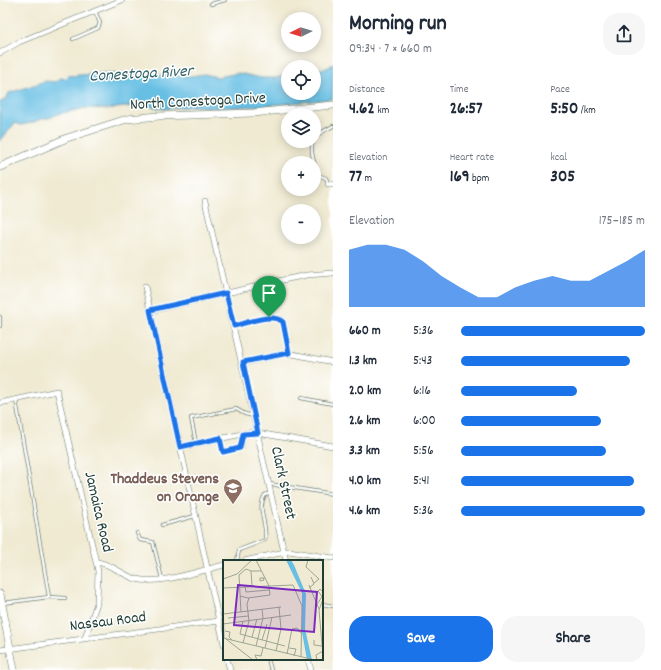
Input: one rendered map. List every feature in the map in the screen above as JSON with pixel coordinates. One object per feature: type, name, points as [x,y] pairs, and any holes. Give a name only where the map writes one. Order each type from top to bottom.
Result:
[{"type":"street","points":[[0,53],[19,42],[122,0]]},
{"type":"street","name":"North Conestoga Drive","points":[[0,167],[67,138],[138,117],[253,114],[333,105]]},
{"type":"street","name":"Clark Street","points":[[205,201],[243,362],[286,560]]},
{"type":"street","points":[[150,310],[307,275],[333,274]]},
{"type":"street","points":[[145,288],[223,640]]},
{"type":"street","points":[[243,362],[289,353],[333,362]]},
{"type":"street","name":"Jamaica Road","points":[[16,399],[57,391],[96,562],[99,582],[97,603],[85,638]]},
{"type":"street","points":[[0,403],[16,399]]},
{"type":"street","points":[[180,447],[220,438],[258,433],[333,446]]},
{"type":"street","points":[[250,560],[291,551],[333,558]]},
{"type":"street","points":[[96,562],[104,564],[124,575],[150,581],[223,566]]},
{"type":"street","points":[[0,594],[14,670]]},
{"type":"street","name":"Nassau Road","points":[[0,650],[218,619]]},
{"type":"street","points":[[227,660],[230,670]]},
{"type":"street","points":[[308,660],[311,670]]},
{"type":"lane","points":[[110,0],[116,2]]},
{"type":"lane","points":[[211,4],[225,0]]},
{"type":"lane","points":[[73,39],[98,28],[100,23],[95,12]]},
{"type":"lane","points":[[331,184],[326,178],[318,175],[312,154],[312,146],[315,138],[333,126]]},
{"type":"lane","points":[[0,317],[0,326]]},
{"type":"lane","points":[[234,326],[269,317],[280,318],[283,322],[289,353]]},
{"type":"lane","points":[[300,398],[333,404]]},
{"type":"lane","points":[[16,399],[50,597]]},
{"type":"lane","points":[[196,443],[191,418],[232,409],[236,409],[245,414],[254,416]]},
{"type":"lane","points":[[220,438],[223,452],[242,447],[243,434]]},
{"type":"lane","points":[[269,484],[333,494]]},
{"type":"lane","points":[[237,560],[239,550],[265,540],[266,534],[261,507],[265,495],[271,493]]},
{"type":"lane","points":[[162,525],[195,516]]},
{"type":"lane","points":[[138,532],[140,540],[153,542],[163,579]]},
{"type":"lane","points":[[2,608],[50,597],[65,598]]},
{"type":"lane","points":[[323,604],[333,606]]},
{"type":"lane","points":[[218,619],[223,616]]},
{"type":"lane","points":[[268,660],[271,670]]},
{"type":"water","points":[[333,64],[332,99],[261,106],[215,108],[195,106],[164,109],[143,105],[107,109],[85,108],[58,114],[31,123],[21,125],[15,123],[0,141],[0,102],[5,100],[9,93],[46,81],[55,82],[61,78],[65,79],[68,76],[106,73],[146,77],[152,75],[191,76],[204,74],[217,77],[239,73],[261,78],[276,78],[281,76],[281,100],[321,100],[321,69],[327,68]]},
{"type":"place","name":"Thaddeus Stevens on Orange","points":[[233,505]]},
{"type":"route","points":[[226,293],[234,326],[255,322],[269,317],[280,318],[283,322],[289,353],[243,362],[258,433],[252,432],[243,434],[242,447],[223,452],[220,438],[180,447],[150,310],[226,293]]},
{"type":"water label","name":"Conestoga River","points":[[141,75]]}]
